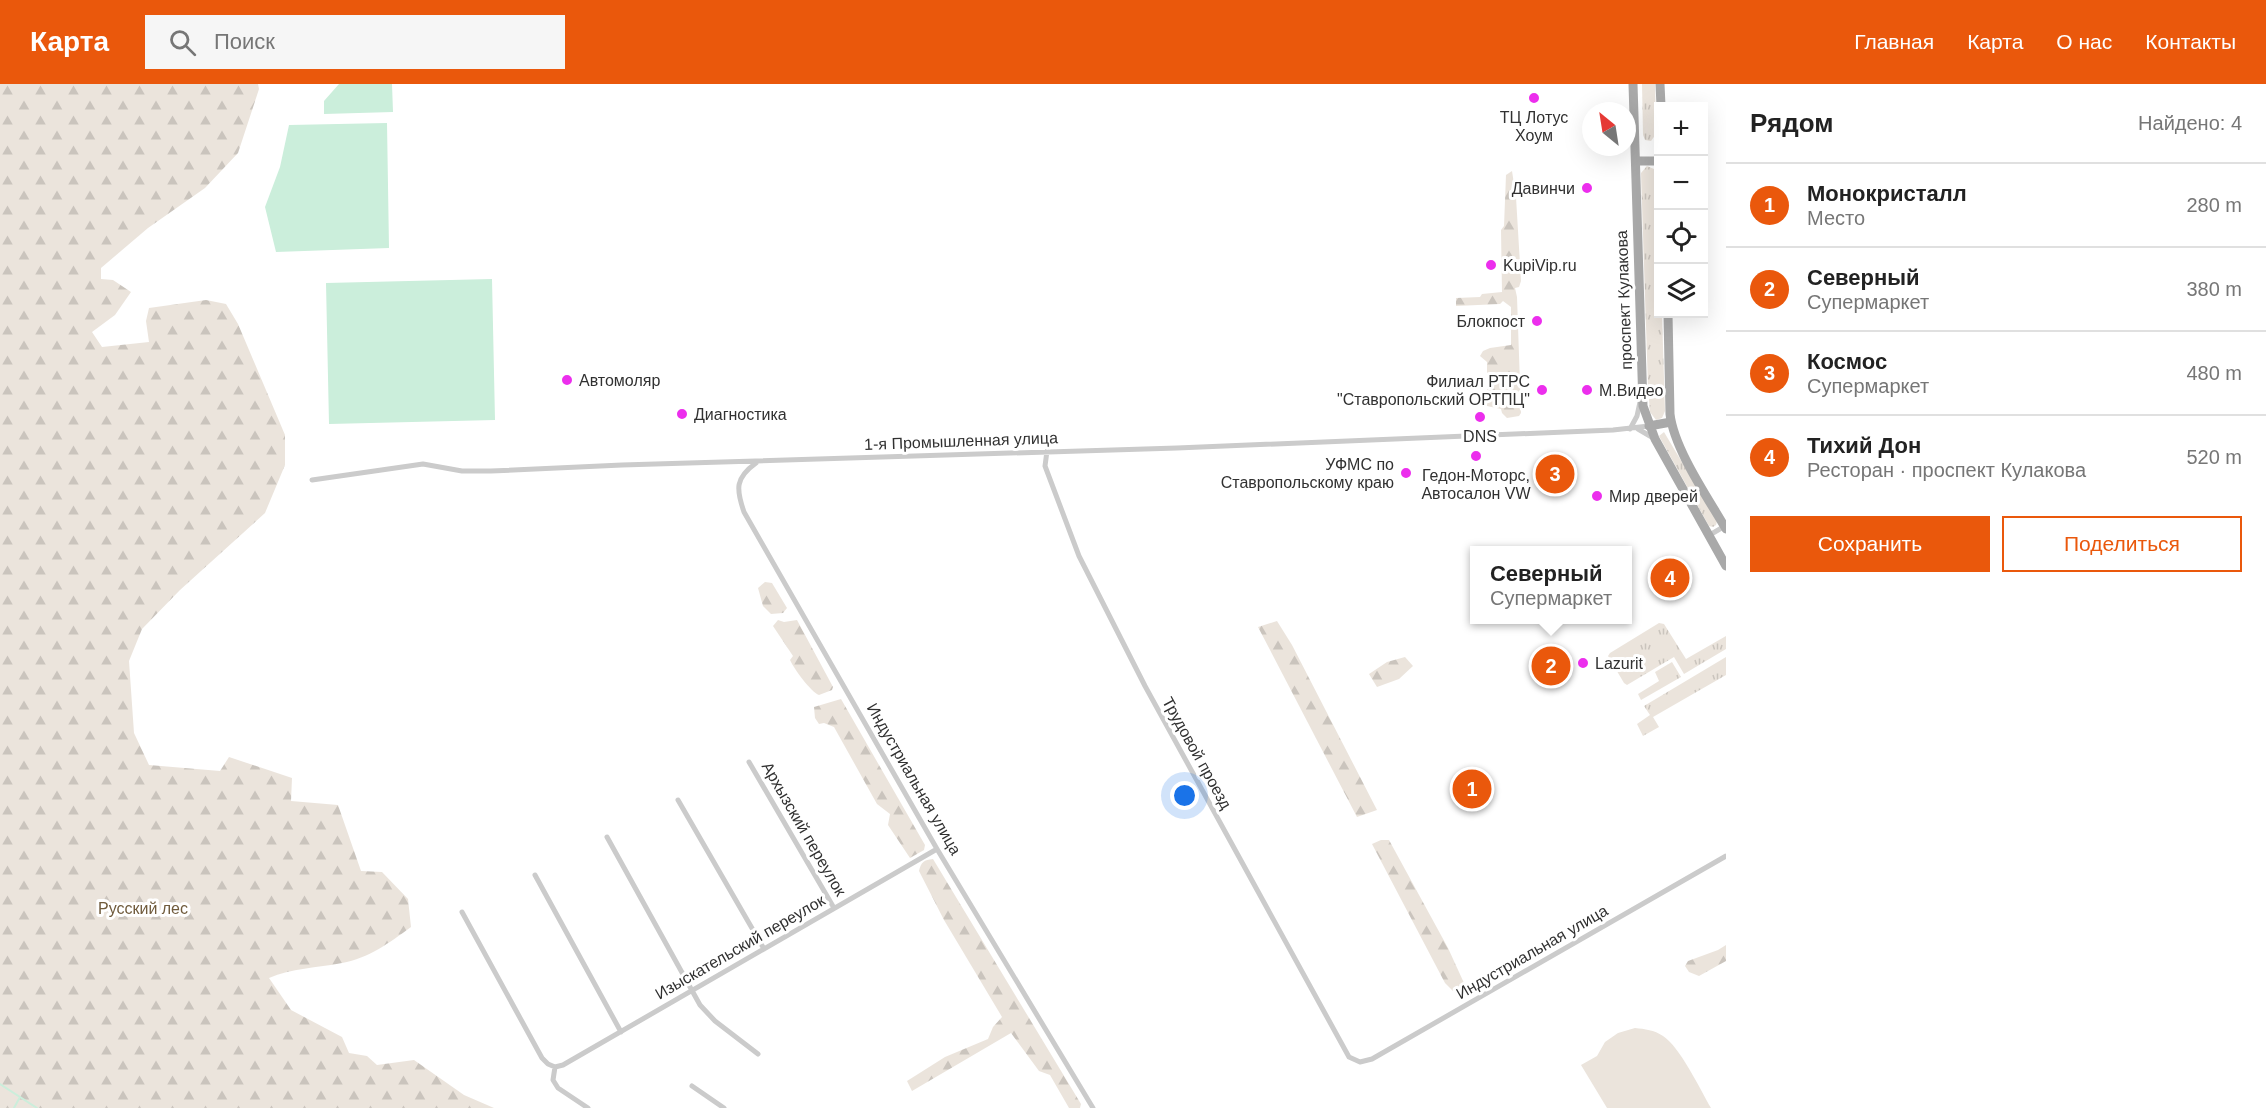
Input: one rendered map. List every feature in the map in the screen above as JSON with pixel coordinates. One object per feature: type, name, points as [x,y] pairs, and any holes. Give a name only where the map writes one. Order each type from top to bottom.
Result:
[{"type":"main road","name":"проспект Кулакова","points":[[1633,84],[1643,406],[1655,439],[1726,566]]},
{"type":"main road","points":[[1660,84],[1661,102]]},
{"type":"main road","points":[[1636,161],[1654,161]]},
{"type":"main road","points":[[1668,318],[1671,422],[1681,449],[1726,527]]},
{"type":"main road","points":[[1649,426],[1671,422]]},
{"type":"street","points":[[1630,429],[1637,416],[1642,388]]},
{"type":"street","points":[[1613,430],[1630,423],[1637,416]]},
{"type":"street","name":"1-я Промышленная улица","points":[[312,480],[423,464],[462,471],[491,471],[1047,452],[1638,429],[1649,426]]},
{"type":"street","points":[[1638,429],[1655,439]]},
{"type":"street","name":"Трудовой проезд","points":[[1047,452],[1045,466],[1079,556],[1145,686],[1349,1057]]},
{"type":"street","name":"Индустриальная улица","points":[[758,462],[745,471],[739,482],[738,495],[744,512],[937,849],[1093,1108]]},
{"type":"street","points":[[1708,536],[1726,527]]},
{"type":"street","name":"Архызский переулок","points":[[749,762],[834,908]]},
{"type":"street","points":[[678,800],[764,949]]},
{"type":"street","points":[[607,837],[705,1013],[758,1054]]},
{"type":"street","name":"Изыскательский переулок","points":[[555,1067],[563,1065],[621,1032],[937,849]]},
{"type":"street","name":"Индустриальная улица","points":[[1349,1057],[1360,1062],[1372,1059],[1726,856]]},
{"type":"street","points":[[536,875],[621,1032]]},
{"type":"street","points":[[462,912],[542,1058],[555,1067],[553,1080],[558,1088],[588,1108]]},
{"type":"street","points":[[692,1086],[724,1108]]},
{"type":"green space","name":"Русский лес","points":[[0,84],[258,84],[259,89],[238,153],[205,188],[148,228],[101,268],[101,279],[113,280],[131,292],[115,315],[92,332],[102,347],[149,342],[146,321],[149,308],[206,300],[226,304],[238,324],[285,435],[285,465],[265,513],[180,590],[142,629],[129,661],[134,733],[149,765],[220,771],[229,757],[292,778],[291,801],[338,805],[361,871],[382,872],[408,899],[411,927],[387,944],[361,958],[286,972],[269,978],[291,1010],[342,1037],[349,1053],[367,1056],[377,1065],[414,1060],[464,1095],[494,1108],[0,1108]]},
{"type":"green space","points":[[1642,84],[1655,84],[1654,137],[1651,141],[1645,140]]},
{"type":"green space","points":[[1647,166],[1654,169],[1654,318],[1662,318],[1665,411],[1662,418],[1656,420],[1650,412],[1648,387],[1641,173]]},
{"type":"green space","points":[[1512,171],[1516,197],[1521,281],[1519,287],[1515,288],[1521,413],[1519,416],[1507,418],[1501,409],[1487,406],[1487,362],[1480,356],[1483,351],[1490,348],[1511,345],[1511,307],[1503,301],[1500,304],[1456,306],[1456,298],[1480,297],[1482,294],[1502,292],[1501,230],[1504,226],[1506,175]]},
{"type":"green space","points":[[1664,432],[1717,521],[1713,527],[1709,526],[1659,436]]},
{"type":"green space","points":[[765,582],[772,583],[787,608],[783,613],[771,614],[763,606],[758,588]]},
{"type":"green space","points":[[778,620],[784,622],[797,620],[833,687],[832,690],[819,695],[803,680],[790,660],[793,656],[773,626]]},
{"type":"green space","points":[[1277,621],[1292,645],[1377,810],[1357,817],[1258,627]]},
{"type":"green space","points":[[1659,623],[1664,624],[1686,659],[1726,636],[1726,649],[1684,674],[1674,657],[1627,685],[1608,656]]},
{"type":"green space","points":[[1405,657],[1413,666],[1399,679],[1377,687],[1369,674],[1387,662]]},
{"type":"green space","points":[[1726,657],[1726,675],[1653,717],[1659,727],[1643,736],[1637,724],[1650,715],[1644,706]]},
{"type":"green space","points":[[1672,662],[1681,677],[1641,700],[1638,694],[1659,681],[1655,672]]},
{"type":"green space","points":[[841,699],[925,845],[924,850],[910,858],[888,825],[890,814],[877,804],[834,727],[824,723],[819,724],[815,718],[814,707]]},
{"type":"green space","points":[[1381,840],[1389,840],[1448,948],[1464,983],[1453,991],[1445,983],[1372,844]]},
{"type":"green space","points":[[933,859],[1081,1104],[1080,1108],[1069,1108],[1050,1075],[1039,1071],[1011,1033],[912,1091],[907,1081],[945,1057],[988,1039],[993,1027],[1002,1017],[944,920],[919,871],[923,862]]},
{"type":"green space","points":[[1726,945],[1726,961],[1699,976],[1689,972],[1685,966],[1688,961]]},
{"type":"green space","points":[[1635,1028],[1656,1032],[1669,1041],[1689,1069],[1711,1108],[1607,1108],[1581,1065],[1597,1056],[1605,1042],[1618,1033]]},
{"type":"shaded area","points":[[339,84],[392,84],[393,112],[324,114],[324,101]]},
{"type":"shaded area","points":[[387,123],[389,248],[276,252],[265,207],[280,167],[289,125]]},
{"type":"shaded area","points":[[492,279],[495,420],[329,424],[326,283]]},
{"type":"waterway","points":[[0,1084],[37,1108]]},
{"type":"waterway","points":[[14,1108],[20,1097]]},
{"type":"place","name":"ТЦ Лотус Хоум","points":[[1534,98]]},
{"type":"place","name":"Давинчи","points":[[1587,188]]},
{"type":"place","name":"KupiVip.ru","points":[[1491,265]]},
{"type":"place","name":"Блокпост","points":[[1537,321]]},
{"type":"place","name":"Автомоляр","points":[[567,380]]},
{"type":"place","name":"Филиал РТРС \"Ставропольский ОРТПЦ\"","points":[[1542,390]]},
{"type":"place","name":"М.Видео","points":[[1587,390]]},
{"type":"place","name":"Диагностика","points":[[682,414]]},
{"type":"place","name":"DNS","points":[[1480,417]]},
{"type":"place","name":"Гедон-Моторс, Автосалон VW","points":[[1476,456]]},
{"type":"place","name":"УФМС по Ставропольскому краю","points":[[1406,473]]},
{"type":"place","name":"Космос","points":[[1555,474]]},
{"type":"place","name":"Мир дверей","points":[[1597,496]]},
{"type":"place","name":"Тихий Дон","points":[[1670,578]]},
{"type":"place","name":"Lazurit","points":[[1583,663]]},
{"type":"place","name":"Северный","points":[[1551,666]]},
{"type":"place","name":"Монокристалл","points":[[1472,789]]}]
